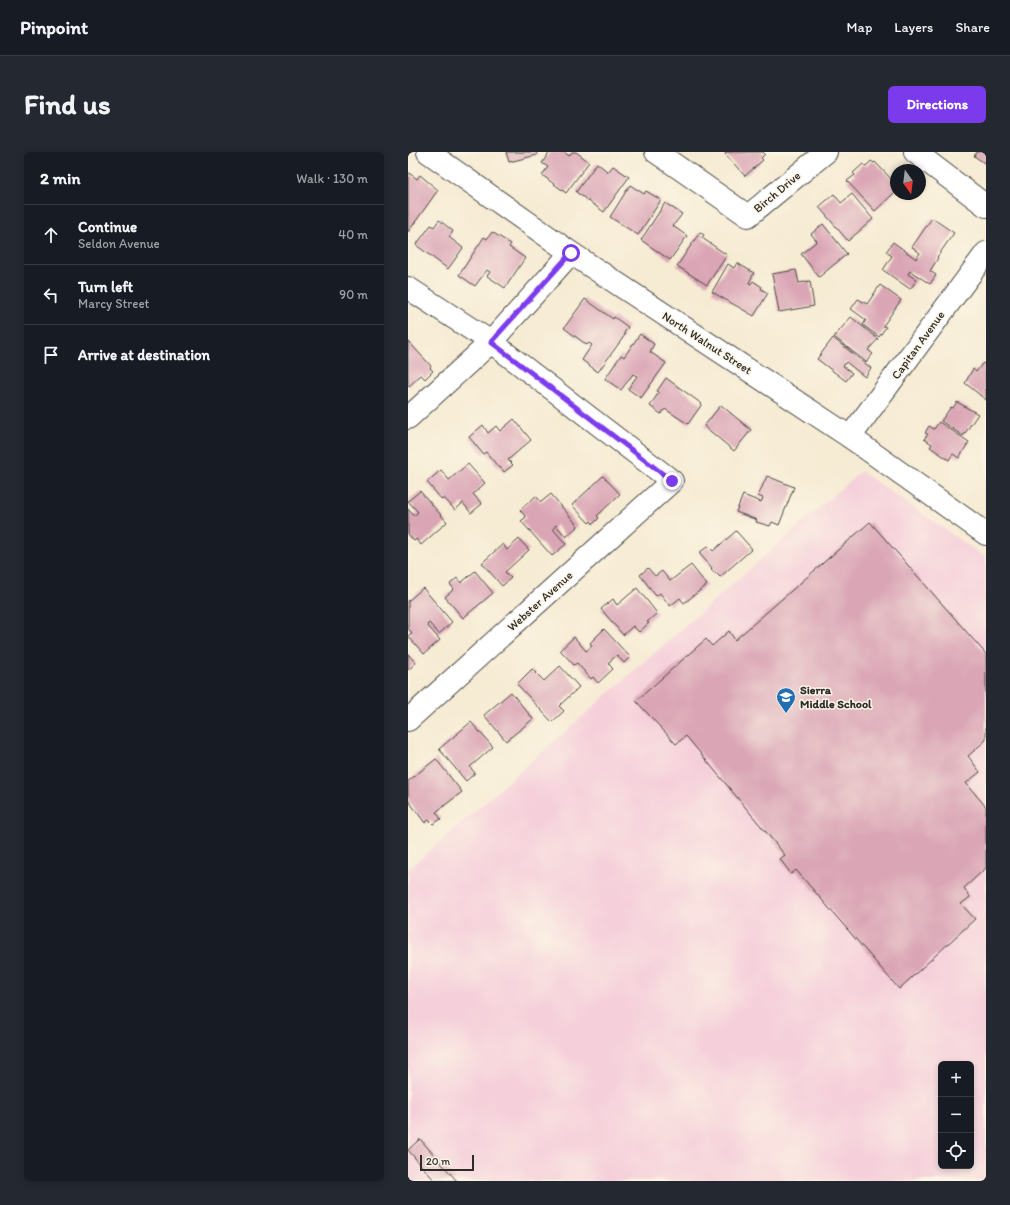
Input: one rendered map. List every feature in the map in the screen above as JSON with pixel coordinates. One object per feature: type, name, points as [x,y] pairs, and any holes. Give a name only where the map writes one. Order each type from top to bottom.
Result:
[{"type":"street","name":"North Walnut Street","points":[[428,152],[571,253],[850,437],[986,534]]},
{"type":"street","name":"Birch Drive","points":[[656,152],[748,216],[826,152]]},
{"type":"street","points":[[915,152],[986,206]]},
{"type":"street","points":[[408,418],[491,342],[571,253]]},
{"type":"street","name":"Capitan Avenue","points":[[850,437],[986,253]]},
{"type":"street","points":[[408,288],[491,342]]},
{"type":"street","name":"Webster Avenue","points":[[408,720],[672,481],[491,342]]},
{"type":"shaded area","name":"Sierra Middle School","points":[[861,471],[986,558],[986,1181],[408,1181],[408,870]]},
{"type":"building","points":[[506,152],[536,152],[537,155],[509,162]]},
{"type":"building","points":[[550,152],[564,152],[569,156],[572,152],[576,152],[589,162],[566,193],[542,175],[548,167],[542,163]]},
{"type":"building","points":[[726,152],[763,152],[765,154],[761,158],[763,160],[745,176],[725,154]]},
{"type":"building","points":[[977,152],[986,152],[986,164],[974,156]]},
{"type":"building","points":[[871,161],[874,163],[875,162],[890,178],[890,197],[875,211],[847,181],[855,175],[853,173],[863,164],[866,166]]},
{"type":"building","points":[[597,163],[608,172],[613,166],[629,177],[604,212],[576,192]]},
{"type":"building","points":[[408,172],[417,179],[420,175],[438,190],[408,232]]},
{"type":"building","points":[[630,185],[644,194],[646,191],[661,200],[638,235],[610,217]]},
{"type":"building","points":[[834,194],[841,203],[852,194],[873,219],[848,241],[819,207]]},
{"type":"building","points":[[665,203],[682,214],[673,226],[687,236],[670,260],[641,240]]},
{"type":"building","points":[[932,218],[954,233],[937,257],[938,258],[930,271],[936,275],[930,284],[910,271],[908,274],[917,280],[910,289],[883,270],[892,256],[886,252],[893,242],[916,259],[920,253],[912,247]]},
{"type":"building","points":[[439,220],[453,231],[449,237],[463,248],[448,269],[416,245],[431,225],[434,227]]},
{"type":"building","points":[[823,224],[847,254],[819,277],[801,254],[817,241],[811,234]]},
{"type":"building","points":[[492,232],[511,244],[509,247],[525,258],[505,288],[487,276],[490,272],[487,270],[475,286],[459,275],[484,237],[487,239]]},
{"type":"building","points":[[700,232],[704,235],[702,238],[727,255],[707,285],[677,266]]},
{"type":"building","points":[[737,263],[754,273],[749,283],[751,284],[753,281],[762,287],[761,289],[768,293],[754,316],[712,292],[728,264],[734,268]]},
{"type":"building","points":[[796,270],[799,283],[810,281],[814,306],[779,312],[772,274]]},
{"type":"building","points":[[880,285],[901,300],[883,326],[886,327],[879,337],[863,325],[866,320],[851,309],[858,299],[867,304]]},
{"type":"building","points":[[585,299],[613,319],[614,317],[628,327],[624,333],[625,335],[598,372],[582,360],[592,345],[589,343],[587,345],[564,328]]},
{"type":"building","points":[[851,317],[878,339],[868,350],[873,354],[866,362],[834,337]]},
{"type":"building","points":[[640,334],[654,344],[650,352],[666,363],[641,398],[628,389],[637,376],[633,374],[621,390],[605,379],[621,355],[624,357]]},
{"type":"building","points":[[833,338],[871,368],[865,377],[846,362],[843,366],[852,373],[846,381],[817,359]]},
{"type":"building","points":[[408,341],[431,366],[430,368],[433,371],[425,379],[421,375],[408,387]]},
{"type":"building","points":[[983,363],[986,365],[986,400],[965,383],[973,369],[976,372]]},
{"type":"building","points":[[666,378],[702,404],[688,424],[665,409],[661,414],[650,406],[659,392],[657,391]]},
{"type":"building","points":[[957,402],[978,414],[963,436],[941,421],[951,407],[953,408]]},
{"type":"building","points":[[721,405],[751,430],[734,451],[704,426]]},
{"type":"building","points":[[514,419],[531,440],[508,460],[513,465],[504,472],[486,452],[483,454],[469,437],[483,425],[488,433],[496,426],[500,431]]},
{"type":"building","points":[[939,422],[969,442],[959,458],[953,454],[949,460],[930,447],[932,444],[924,439],[928,434],[925,433],[929,426],[934,429]]},
{"type":"building","points":[[468,464],[485,483],[473,494],[482,504],[471,513],[463,503],[455,510],[444,498],[442,500],[427,482],[441,470],[449,480]]},
{"type":"building","points":[[603,476],[620,494],[597,516],[599,518],[593,524],[591,521],[589,523],[572,505]]},
{"type":"building","points":[[767,476],[794,487],[779,525],[772,522],[770,526],[756,522],[757,520],[736,512],[743,495],[761,502],[763,498],[758,496]]},
{"type":"building","points":[[420,491],[447,522],[421,545],[416,539],[414,541],[408,534],[408,509],[414,516],[418,512],[408,501]]},
{"type":"building","points":[[551,494],[578,526],[566,537],[556,525],[553,529],[566,544],[552,556],[521,521],[526,517],[520,510],[536,496],[541,502]]},
{"type":"building","points":[[870,522],[986,654],[986,740],[968,756],[980,772],[966,783],[986,807],[986,868],[964,888],[970,897],[961,904],[975,919],[899,989],[796,870],[791,874],[780,859],[785,855],[686,736],[676,744],[636,701],[706,639],[712,646],[729,631],[735,640]]},
{"type":"building","points":[[736,531],[752,549],[720,577],[715,572],[714,573],[711,569],[712,568],[699,553],[708,546],[713,551]]},
{"type":"building","points":[[519,539],[529,550],[505,572],[511,578],[502,586],[482,563],[503,544],[507,550]]},
{"type":"building","points":[[691,565],[707,585],[684,603],[680,598],[670,606],[660,593],[656,596],[640,575],[648,568],[655,576],[662,571],[670,581]]},
{"type":"building","points":[[475,571],[493,593],[463,618],[445,597],[454,589],[450,584],[457,578],[461,583]]},
{"type":"building","points":[[423,588],[452,622],[439,634],[429,623],[427,625],[440,640],[424,654],[408,636],[412,633],[408,628],[408,601]]},
{"type":"building","points":[[637,588],[657,613],[639,632],[633,626],[623,635],[601,609],[613,599],[617,605]]},
{"type":"building","points":[[604,629],[630,657],[624,663],[617,655],[608,663],[613,669],[598,683],[593,677],[591,679],[577,663],[574,665],[560,650],[574,637],[586,651],[592,646],[590,643]]},
{"type":"building","points":[[408,654],[416,663],[408,670]]},
{"type":"building","points":[[560,666],[579,687],[559,706],[564,711],[552,722],[517,684],[532,669],[544,681]]},
{"type":"building","points":[[511,692],[533,719],[506,741],[484,715]]},
{"type":"building","points":[[471,722],[493,747],[470,767],[475,773],[466,781],[439,749]]},
{"type":"building","points":[[436,759],[462,792],[436,812],[441,819],[433,824],[429,820],[425,823],[408,800],[408,781]]},
{"type":"building","points":[[420,1139],[457,1181],[435,1181],[408,1150]]},
{"type":"place","name":"Sierra Middle School","points":[[786,714]]},
{"type":"route","points":[[571,253],[491,342],[672,481]]}]
